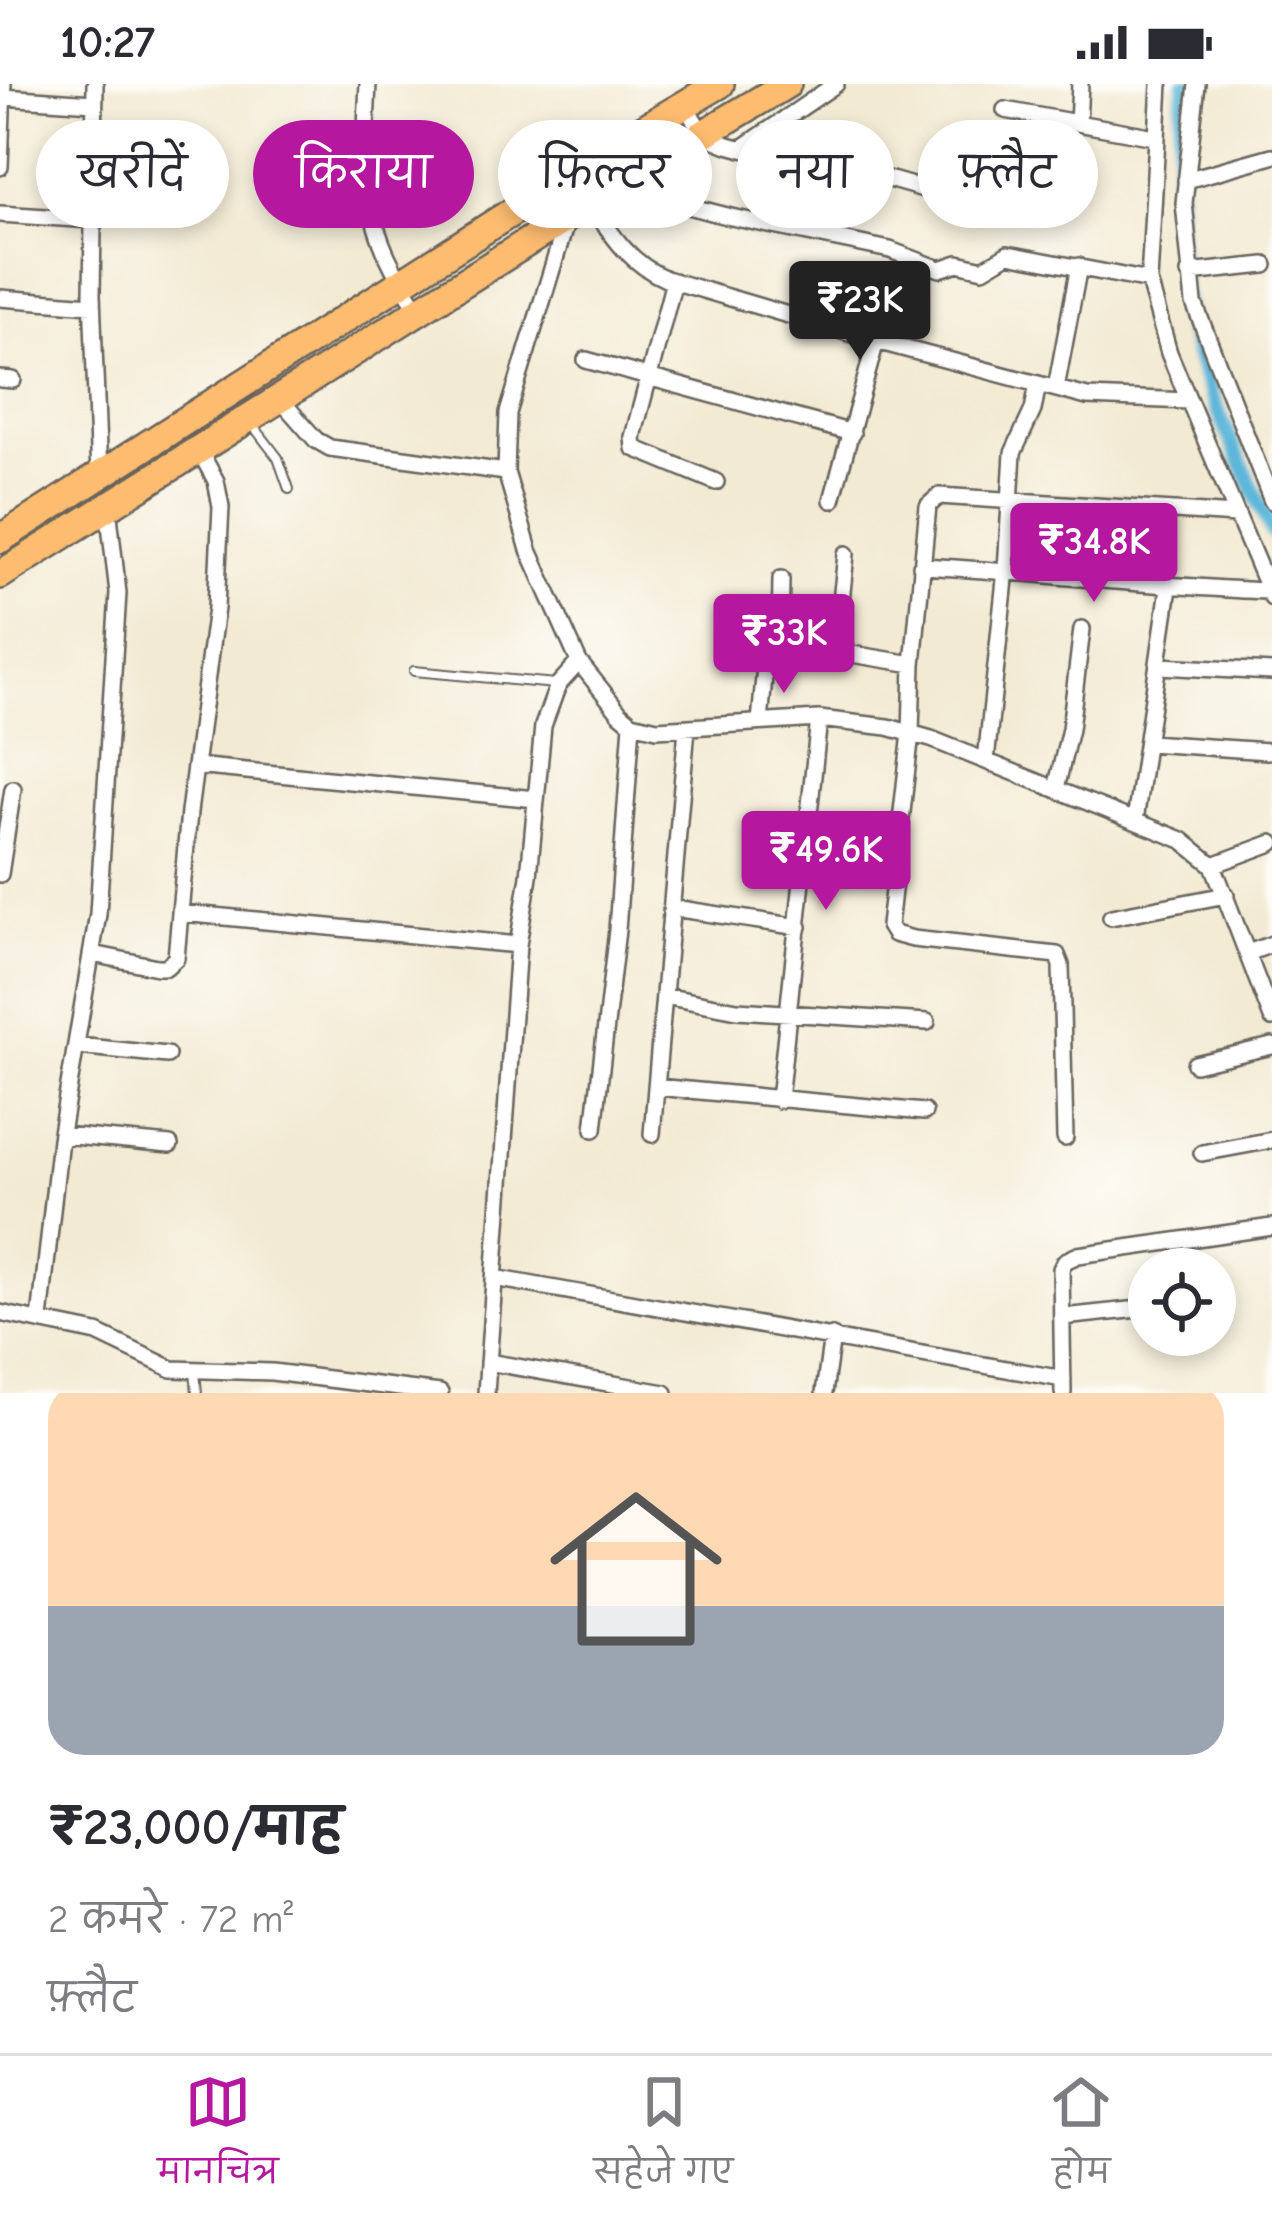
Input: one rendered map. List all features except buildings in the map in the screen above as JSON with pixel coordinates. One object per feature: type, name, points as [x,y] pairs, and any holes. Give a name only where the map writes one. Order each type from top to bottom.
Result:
[{"type":"highway","points":[[0,534],[36,516],[720,84]]},
{"type":"highway","points":[[712,130],[787,84]]},
{"type":"highway","points":[[0,575],[550,228]]},
{"type":"street","points":[[94,84],[94,120]]},
{"type":"street","points":[[368,84],[370,212],[400,284],[420,310]]},
{"type":"street","points":[[783,120],[836,84]]},
{"type":"street","points":[[1078,120],[1080,84]]},
{"type":"street","points":[[922,566],[1270,595],[1160,326],[1149,281],[1160,84]]},
{"type":"street","points":[[1201,85],[1186,181],[1190,273],[1202,327],[1267,476],[1272,501]]},
{"type":"street","points":[[0,167],[3,91],[94,103]]},
{"type":"street","points":[[685,105],[694,120]]},
{"type":"street","points":[[1005,110],[1061,120]]},
{"type":"street","points":[[1098,126],[1155,136]]},
{"type":"street","points":[[1186,181],[1272,156]]},
{"type":"street","points":[[712,212],[890,250],[940,269],[958,263],[983,269],[1008,254],[1149,281]]},
{"type":"street","points":[[0,214],[36,216]]},
{"type":"street","points":[[92,228],[99,476]]},
{"type":"street","points":[[573,228],[508,413],[506,472],[529,550],[579,662],[603,695],[632,723],[657,729],[819,719],[911,733],[1182,840],[1213,865],[1272,1018]]},
{"type":"street","points":[[598,228],[636,263],[674,281],[876,341],[1104,400],[1189,401]]},
{"type":"street","points":[[1056,388],[1079,266]]},
{"type":"street","points":[[1190,273],[1264,266]]},
{"type":"street","points":[[674,281],[634,448],[716,482]]},
{"type":"street","points":[[0,298],[92,305]]},
{"type":"street","points":[[832,500],[876,341]]},
{"type":"street","points":[[586,360],[852,433]]},
{"type":"street","points":[[986,761],[1006,570],[1012,453],[1033,410],[1038,384]]},
{"type":"street","points":[[280,399],[316,440],[330,448],[506,472]]},
{"type":"street","points":[[93,954],[166,967],[176,958],[216,608],[221,507],[216,481],[199,450]]},
{"type":"street","points":[[1065,1138],[1057,955],[913,939],[894,934],[889,926],[911,733],[926,514],[939,496],[1236,515]]},
{"type":"street","points":[[40,1319],[62,1136],[93,954],[118,593],[108,507]]},
{"type":"street","points":[[833,652],[838,644],[846,554]]},
{"type":"street","points":[[760,722],[766,666],[777,646],[782,579]]},
{"type":"street","points":[[1135,821],[1168,588]]},
{"type":"street","points":[[1055,789],[1070,729],[1082,629]]},
{"type":"street","points":[[777,646],[913,664]]},
{"type":"street","points":[[486,1393],[518,945],[530,876],[543,726],[557,685],[579,662]]},
{"type":"street","points":[[1160,666],[1272,672]]},
{"type":"street","points":[[778,1100],[819,719]]},
{"type":"street","points":[[594,1129],[617,930],[632,723]]},
{"type":"street","points":[[652,1134],[687,728]]},
{"type":"street","points":[[1148,743],[1268,751]]},
{"type":"street","points":[[195,766],[536,799]]},
{"type":"street","points":[[0,874],[13,789]]},
{"type":"street","points":[[1213,865],[1272,843]]},
{"type":"street","points":[[1111,917],[1226,895]]},
{"type":"street","points":[[673,908],[799,927]]},
{"type":"street","points":[[182,913],[518,945]]},
{"type":"street","points":[[1248,953],[1272,944]]},
{"type":"street","points":[[664,995],[716,1007],[926,1022]]},
{"type":"street","points":[[77,1046],[167,1055]]},
{"type":"street","points":[[1195,1064],[1272,1046]]},
{"type":"street","points":[[656,1087],[924,1112]]},
{"type":"street","points":[[62,1136],[170,1145]]},
{"type":"street","points":[[1202,1153],[1272,1140]]},
{"type":"street","points":[[494,1278],[832,1336],[1064,1386],[1061,1270],[1070,1258],[1272,1227]]},
{"type":"street","points":[[1063,1317],[1128,1310]]},
{"type":"street","points":[[0,1313],[97,1333],[172,1369],[272,1372],[440,1393]]},
{"type":"street","points":[[824,1393],[832,1336]]},
{"type":"street","points":[[488,1362],[665,1393]]},
{"type":"street","points":[[272,1372],[272,1393]]},
{"type":"lane","points":[[248,419],[278,458],[289,489]]},
{"type":"lane","points":[[414,671],[557,685]]},
{"type":"lane","points":[[195,1371],[197,1393]]},
{"type":"waterway","points":[[1185,84],[1177,217],[1183,297],[1208,386],[1272,532]]}]
